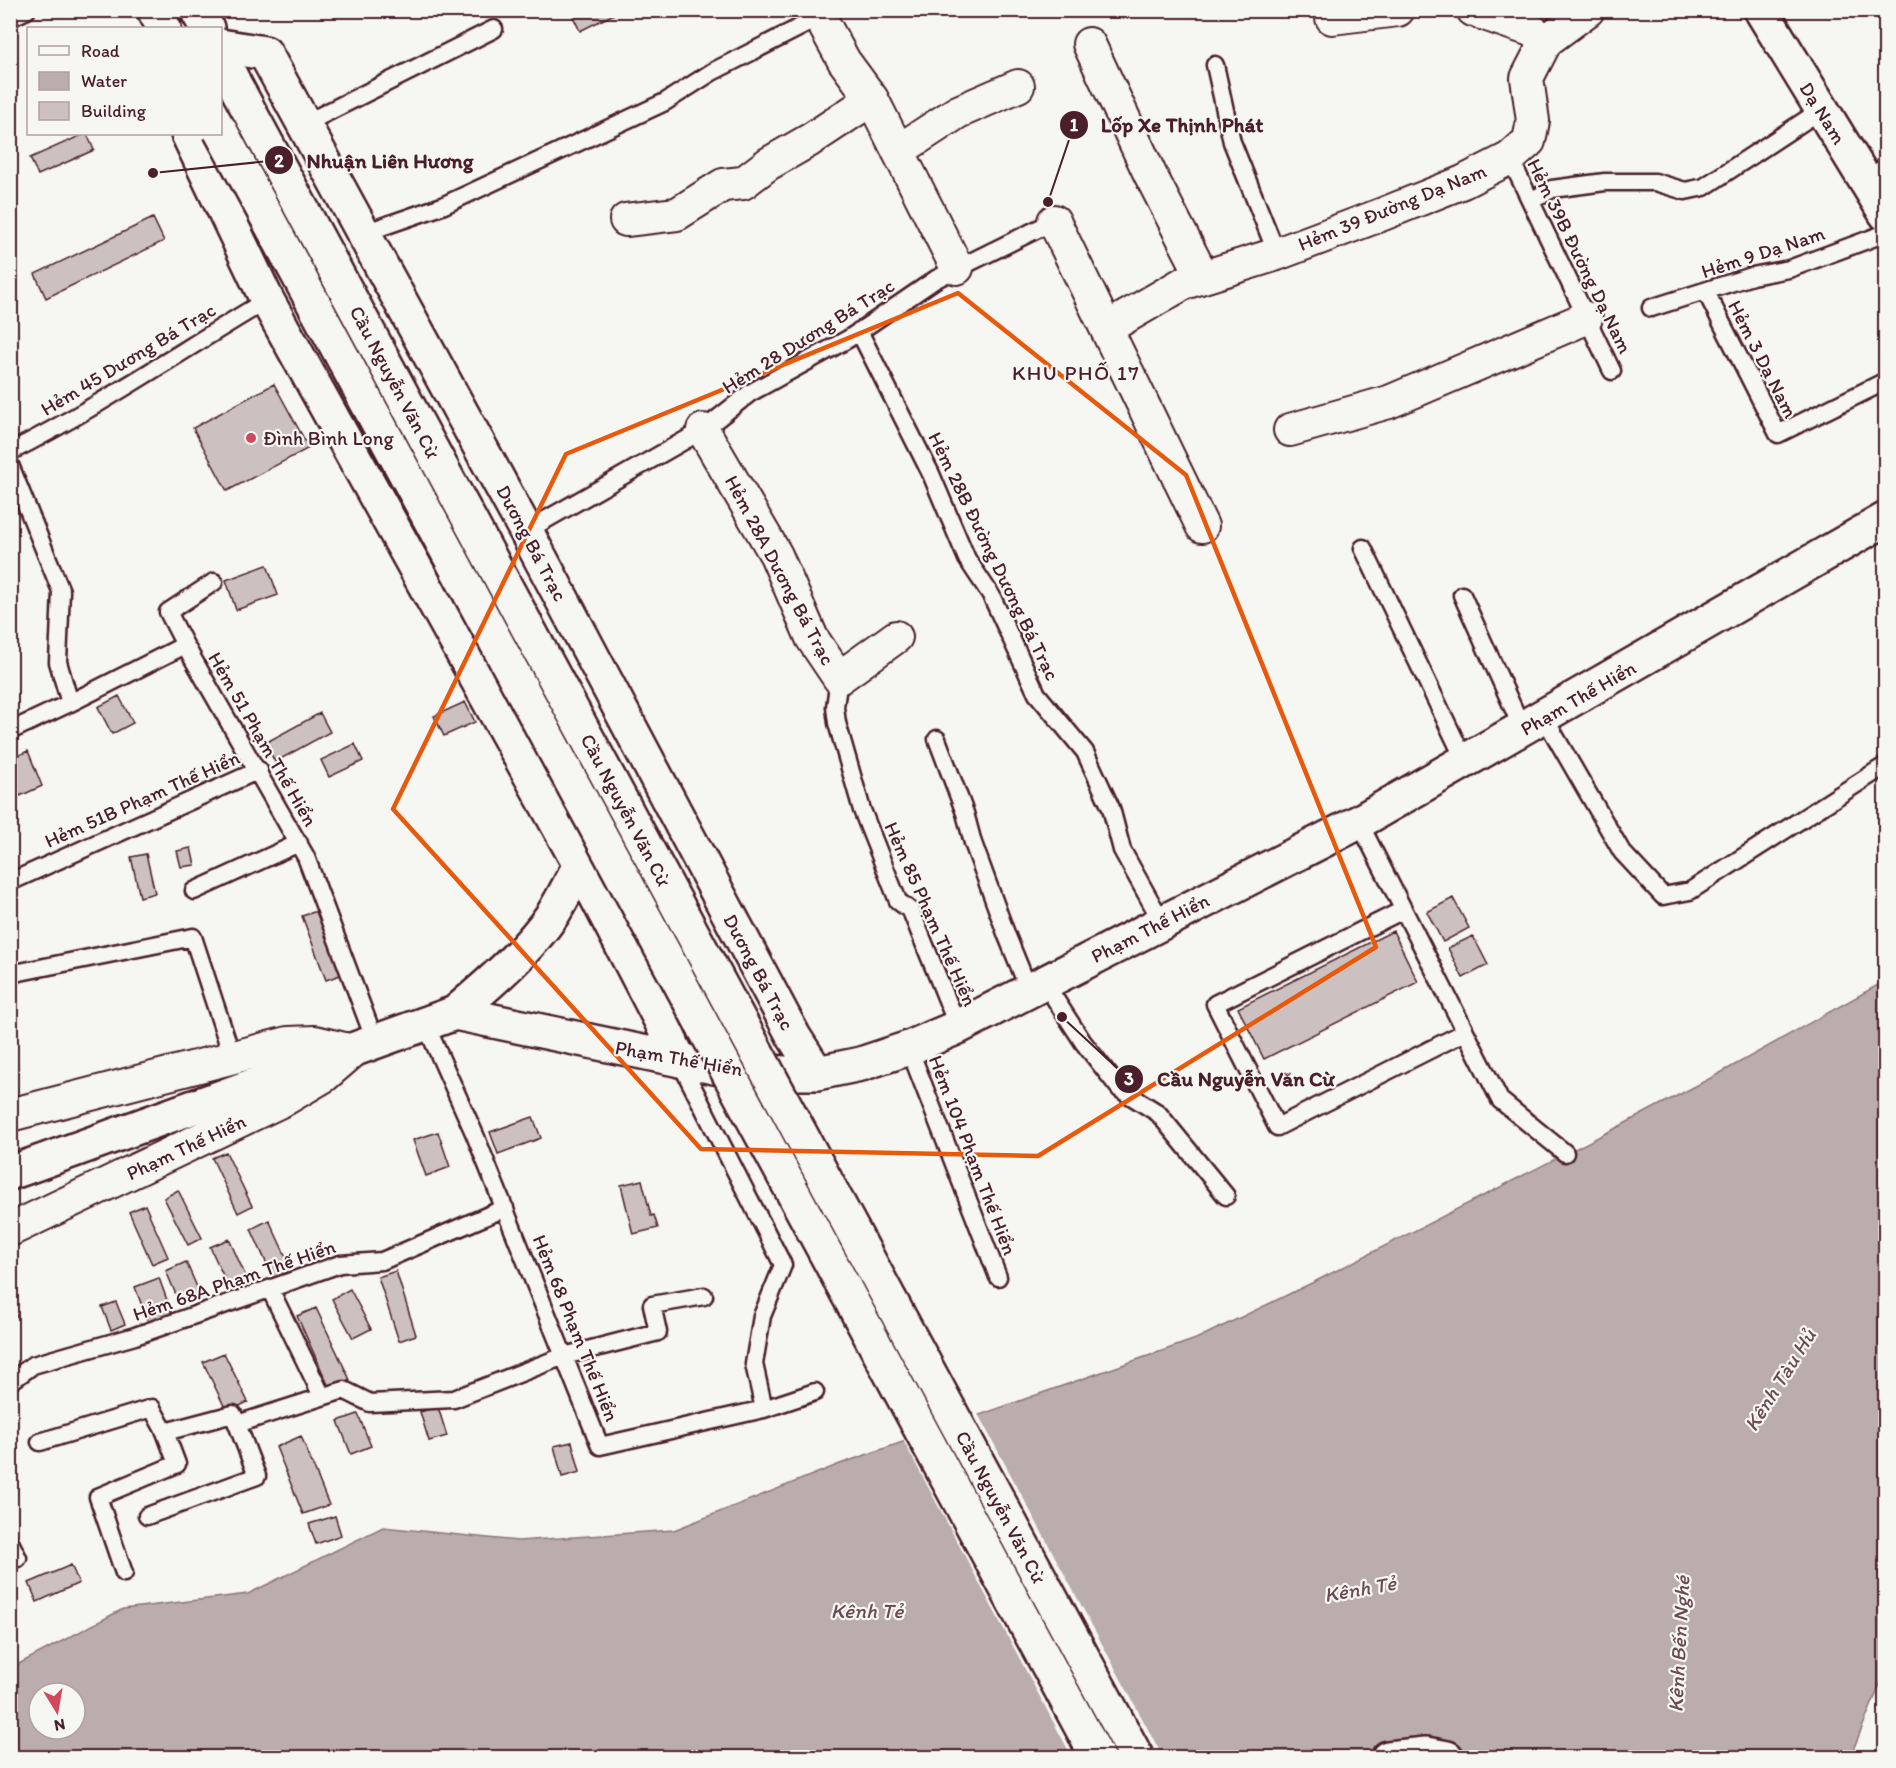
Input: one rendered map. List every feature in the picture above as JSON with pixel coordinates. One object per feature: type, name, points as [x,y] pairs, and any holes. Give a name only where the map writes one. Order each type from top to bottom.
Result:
[{"type":"main road","points":[[154,10],[163,27]]},
{"type":"main road","name":"Dạ Nam","points":[[1761,10],[1821,110],[1875,173],[1886,214]]},
{"type":"main road","name":"Dương Bá Trạc","points":[[222,46],[265,53],[526,531],[794,1037],[817,1073]]},
{"type":"main road","name":"Cầu Nguyễn Văn Cừ","points":[[227,69],[1137,1758]]},
{"type":"main road","name":"Cầu Nguyễn Văn Cừ","points":[[222,134],[1098,1758]]},
{"type":"main road","points":[[188,135],[267,300],[580,865],[679,1060]]},
{"type":"main road","name":"Phạm Thế Hiển","points":[[10,1173],[440,1018],[750,1071],[817,1073],[861,1064],[909,1048],[958,1027],[1359,822],[1466,763],[1886,519]]},
{"type":"main road","points":[[564,836],[583,843],[620,837],[640,825],[652,810],[662,788]]},
{"type":"main road","points":[[440,1018],[494,980],[530,942],[552,914],[580,865]]},
{"type":"main road","points":[[1388,1758],[1426,1754],[1447,1758]]},
{"type":"street","points":[[1332,18],[1398,10]]},
{"type":"street","points":[[1473,10],[1531,30],[1546,41]]},
{"type":"street","name":"Hẻm 39 Đường Dạ Nam","points":[[1107,328],[1184,283],[1277,254],[1463,182],[1510,158],[1529,141],[1533,121],[1527,78],[1546,41],[1588,10]]},
{"type":"street","points":[[823,13],[844,61],[872,99],[957,268]]},
{"type":"street","points":[[1089,44],[1150,174],[1203,277]]},
{"type":"street","points":[[898,151],[958,112],[1018,86]]},
{"type":"street","points":[[626,220],[677,214],[723,185],[743,183],[768,164],[810,140],[872,99]]},
{"type":"street","points":[[1054,220],[1202,526]]},
{"type":"street","points":[[1290,430],[1389,402],[1586,318]]},
{"type":"street","name":"Hẻm 28A Dương Bá Trạc","points":[[703,430],[776,555],[812,638],[840,678]]},
{"type":"street","points":[[840,678],[896,638]]},
{"type":"street","points":[[10,1115],[288,1043],[315,1042],[364,1046]]},
{"type":"street","name":"Phạm Thế Hiển","points":[[10,1230],[296,1094],[364,1046]]},
{"type":"lane","points":[[10,18],[27,10]]},
{"type":"lane","points":[[364,233],[442,206],[665,102],[712,72],[823,13]]},
{"type":"lane","points":[[304,124],[494,29]]},
{"type":"lane","points":[[1215,65],[1232,142],[1277,254]]},
{"type":"lane","points":[[1531,201],[1552,189],[1605,182],[1655,182],[1685,191],[1704,187],[1821,110]]},
{"type":"lane","name":"Hẻm 39B Đường Dạ Nam","points":[[1510,158],[1612,371]]},
{"type":"lane","name":"Hẻm 28 Dương Bá Trạc","points":[[526,531],[703,430],[750,393],[860,331],[899,303],[957,268],[1054,220]]},
{"type":"lane","name":"Hẻm 9 Dạ Nam","points":[[1651,308],[1752,276],[1789,269],[1886,233]]},
{"type":"lane","name":"Hẻm 3 Dạ Nam","points":[[1706,292],[1778,434],[1886,381]]},
{"type":"lane","name":"Hẻm 45 Dương Bá Trạc","points":[[10,452],[62,426],[164,361],[267,300]]},
{"type":"lane","name":"Hẻm 28B Đường Dương Bá Trạc","points":[[860,331],[931,474],[967,559],[991,595],[1037,693],[1084,752],[1111,808],[1122,850],[1162,922]]},
{"type":"lane","points":[[10,465],[61,591],[58,662],[70,703]]},
{"type":"lane","points":[[1363,548],[1466,763]]},
{"type":"lane","points":[[185,645],[168,612],[214,582]]},
{"type":"lane","points":[[1462,595],[1533,724],[1622,852],[1663,896],[1690,891],[1886,765]]},
{"type":"lane","name":"Hẻm 51 Phạm Thế Hiển","points":[[10,731],[185,645],[259,770],[306,857],[364,1046]]},
{"type":"lane","name":"Hẻm 85 Phạm Thế Hiển","points":[[840,678],[835,707],[837,723],[862,810],[898,901],[911,910],[958,1027]]},
{"type":"lane","points":[[937,739],[1007,936],[1037,986],[1120,1089],[1158,1113],[1226,1196]]},
{"type":"lane","name":"Hẻm 51B Phạm Thế Hiển","points":[[10,882],[259,770]]},
{"type":"lane","points":[[1359,822],[1500,1100],[1565,1153]]},
{"type":"lane","points":[[194,891],[299,843]]},
{"type":"lane","points":[[1403,910],[1215,1004],[1277,1127],[1465,1032]]},
{"type":"lane","points":[[10,974],[193,937],[232,1056]]},
{"type":"lane","name":"Hẻm 68 Phạm Thế Hiển","points":[[440,1018],[505,1209],[600,1446],[764,1409],[815,1392]]},
{"type":"lane","name":"Hẻm 104 Phạm Thế Hiển","points":[[909,1048],[998,1277]]},
{"type":"lane","points":[[679,1060],[783,1265],[762,1316],[754,1364],[764,1409]]},
{"type":"lane","name":"Hẻm 68A Phạm Thế Hiển","points":[[10,1382],[33,1365],[135,1336],[340,1264],[382,1261],[505,1209]]},
{"type":"lane","points":[[270,1289],[322,1396]]},
{"type":"lane","points":[[237,1424],[344,1390],[370,1403],[454,1399],[564,1356],[658,1332],[652,1305],[704,1296]]},
{"type":"lane","points":[[40,1442],[152,1408],[165,1432],[177,1464],[98,1497],[124,1573]]},
{"type":"lane","points":[[147,1516],[257,1476],[233,1414],[165,1432]]},
{"type":"lane","points":[[10,1542],[18,1558]]},
{"type":"highlighted area","points":[[958,293],[1186,475],[1376,947],[1038,1156],[701,1149],[393,809],[566,454]]},
{"type":"water","points":[[1885,981],[1886,1670],[1850,1757],[11,1758],[11,1668],[123,1609],[248,1594],[383,1527],[518,1541],[674,1530],[840,1464],[1196,1339],[1316,1281],[1618,1127]]},
{"type":"pier","points":[[978,1414],[1163,1757],[1072,1757],[903,1440]]},
{"type":"building","points":[[570,10],[622,10],[580,31]]},
{"type":"building","points":[[82,135],[87,135],[94,150],[38,175],[30,158]]},
{"type":"building","points":[[153,218],[164,241],[46,298],[35,274]]},
{"type":"building","name":"Đình Bình Long","points":[[274,384],[309,448],[227,491],[193,428]]},
{"type":"building","points":[[267,565],[278,595],[236,610],[226,580]]},
{"type":"building","points":[[119,696],[133,723],[112,734],[98,707]]},
{"type":"building","points":[[465,702],[475,722],[444,736],[434,716]]},
{"type":"building","points":[[320,713],[330,732],[275,762],[265,743]]},
{"type":"building","points":[[355,744],[363,761],[329,777],[321,760]]},
{"type":"building","points":[[28,751],[42,786],[20,796],[10,775],[10,759]]},
{"type":"building","points":[[191,848],[195,865],[181,867],[177,851]]},
{"type":"building","points":[[146,854],[155,893],[140,897],[131,857]]},
{"type":"building","points":[[1453,898],[1469,928],[1443,942],[1427,912]]},
{"type":"building","points":[[323,909],[346,973],[326,980],[302,916]]},
{"type":"building","points":[[1393,931],[1418,982],[1264,1059],[1238,1008]]},
{"type":"building","points":[[1473,936],[1488,965],[1463,978],[1448,948]]},
{"type":"building","points":[[533,1117],[541,1138],[498,1154],[490,1132]]},
{"type":"building","points":[[438,1132],[450,1167],[426,1176],[413,1140]]},
{"type":"building","points":[[226,1152],[252,1206],[238,1213],[212,1158]]},
{"type":"building","points":[[642,1180],[651,1216],[654,1215],[658,1228],[633,1234],[621,1185]]},
{"type":"building","points":[[178,1190],[202,1238],[188,1245],[164,1198]]},
{"type":"building","points":[[145,1205],[168,1257],[152,1264],[129,1212]]},
{"type":"building","points":[[269,1220],[294,1274],[275,1282],[251,1229]]},
{"type":"building","points":[[229,1239],[251,1288],[233,1297],[210,1247]]},
{"type":"building","points":[[186,1262],[201,1296],[180,1304],[166,1271]]},
{"type":"building","points":[[396,1271],[416,1335],[399,1341],[378,1277]]},
{"type":"building","points":[[159,1278],[172,1314],[148,1322],[135,1287]]},
{"type":"building","points":[[350,1289],[371,1329],[353,1338],[332,1299]]},
{"type":"building","points":[[116,1302],[125,1324],[111,1330],[102,1307]]},
{"type":"building","points":[[10,1303],[17,1316],[10,1319]]},
{"type":"building","points":[[316,1308],[350,1380],[330,1389],[297,1316]]},
{"type":"building","points":[[224,1353],[248,1402],[227,1412],[203,1362]]},
{"type":"building","points":[[438,1407],[447,1436],[429,1441],[420,1412]]},
{"type":"building","points":[[358,1414],[371,1446],[351,1454],[338,1421]]},
{"type":"building","points":[[301,1436],[329,1505],[303,1514],[276,1447]]},
{"type":"building","points":[[572,1442],[580,1472],[562,1477],[554,1446]]},
{"type":"building","points":[[335,1516],[341,1535],[316,1544],[309,1524]]},
{"type":"building","points":[[71,1565],[79,1583],[37,1602],[29,1583]]},
{"type":"place","name":"Nhuận Liên Hương","points":[[153,173]]},
{"type":"place","name":"Lốp Xe Thịnh Phát","points":[[1048,202]]},
{"type":"place","name":"Đình Bình Long","points":[[251,438]]},
{"type":"place","name":"Cầu Nguyễn Văn Cừ","points":[[1062,1017]]},
{"type":"district","name":"KHU PHỐ 17","points":[[1076,373]]},
{"type":"water label","name":"Kênh Tàu Hủ","points":[[1780,1380]]},
{"type":"water label","name":"Kênh Tẻ","points":[[1360,1589]]},
{"type":"water label","name":"Kênh Tẻ","points":[[867,1611]]},
{"type":"water label","name":"Kênh Bến Nghé","points":[[1679,1644]]}]
